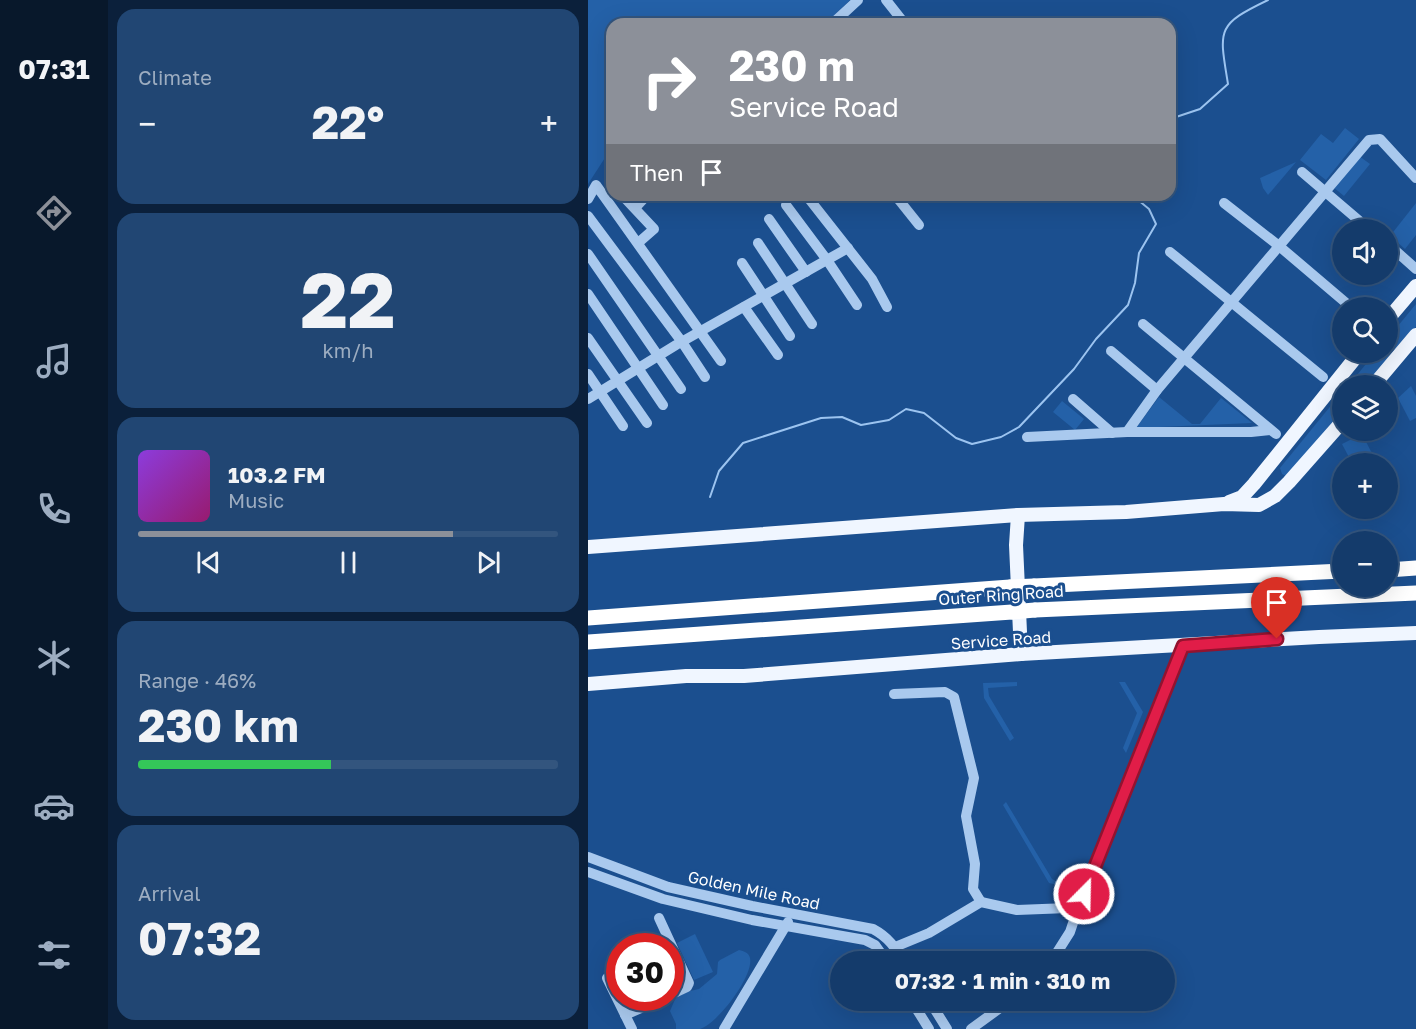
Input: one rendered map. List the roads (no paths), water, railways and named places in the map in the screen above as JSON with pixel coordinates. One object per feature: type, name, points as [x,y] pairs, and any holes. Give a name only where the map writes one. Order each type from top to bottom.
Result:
[{"type":"highway","points":[[1398,569],[1416,568]]},
{"type":"highway","name":"Outer Ring Road","points":[[588,618],[1010,587],[1332,571]]},
{"type":"highway","name":"Outer Ring Road","points":[[588,642],[1035,610],[1416,592]]},
{"type":"main road","points":[[1398,307],[1416,286]]},
{"type":"main road","points":[[1382,375],[1416,335]]},
{"type":"main road","points":[[1224,504],[1242,496],[1351,363]]},
{"type":"main road","points":[[588,547],[1018,515],[1126,512],[1224,504],[1259,505],[1275,496],[1332,433]]},
{"type":"main road","points":[[1267,468],[1289,482]]},
{"type":"main road","points":[[1018,515],[1016,545],[1021,654]]},
{"type":"main road","name":"Service Road","points":[[588,684],[686,676],[744,676],[1021,654],[1416,633]]},
{"type":"street","points":[[838,18],[858,0]]},
{"type":"street","points":[[886,0],[900,18]]},
{"type":"street","points":[[1127,432],[1157,390],[1369,140],[1380,139],[1416,178]]},
{"type":"street","points":[[1302,172],[1357,219]]},
{"type":"street","points":[[588,199],[596,185],[606,199]]},
{"type":"street","points":[[608,201],[721,361]]},
{"type":"street","points":[[628,201],[654,229],[638,243]]},
{"type":"street","points":[[634,208],[641,201]]},
{"type":"street","points":[[811,201],[872,279],[887,307]]},
{"type":"street","points":[[901,201],[919,225]]},
{"type":"street","points":[[1224,203],[1280,246],[1339,297]]},
{"type":"street","points":[[786,205],[857,305]]},
{"type":"street","points":[[588,216],[682,342],[705,377]]},
{"type":"street","points":[[769,219],[806,272]]},
{"type":"street","points":[[758,243],[812,324]]},
{"type":"street","points":[[588,399],[659,355],[848,248]]},
{"type":"street","points":[[1170,252],[1323,377]]},
{"type":"street","points":[[1398,253],[1416,269]]},
{"type":"street","points":[[588,254],[681,389]]},
{"type":"street","points":[[742,263],[790,336]]},
{"type":"street","points":[[588,294],[663,405]]},
{"type":"street","points":[[744,307],[777,355]]},
{"type":"street","points":[[1027,437],[1127,432],[1273,432],[1143,324]]},
{"type":"street","points":[[588,338],[647,423]]},
{"type":"street","points":[[1112,351],[1157,390]]},
{"type":"street","points":[[588,374],[623,426]]},
{"type":"street","points":[[1073,399],[1112,433]]},
{"type":"street","points":[[1058,951],[1070,932],[1183,646]]},
{"type":"street","points":[[894,694],[945,692],[954,698],[974,778],[966,816],[975,864],[973,889],[981,902]]},
{"type":"street","name":"Golden Mile Road","points":[[588,858],[668,887],[873,929],[884,935],[897,951]]},
{"type":"street","name":"Golden Mile Road","points":[[588,872],[663,899],[785,926],[864,940],[875,945],[879,951]]},
{"type":"street","points":[[895,948],[929,933],[981,902],[1017,910],[1068,908],[1079,905]]},
{"type":"street","points":[[712,1029],[724,1028],[792,914]]},
{"type":"street","points":[[659,918],[666,933]]},
{"type":"street","points":[[684,972],[689,983],[684,988]]},
{"type":"street","points":[[623,1011],[632,1029]]},
{"type":"street","points":[[625,1015],[634,1011]]},
{"type":"street","points":[[918,1011],[929,1029]]},
{"type":"street","points":[[936,1011],[947,1029]]},
{"type":"street","points":[[971,1029],[996,1011]]},
{"type":"waterway","points":[[1176,117],[1200,109],[1228,84],[1223,51],[1225,31],[1230,23],[1239,16],[1268,0]]},
{"type":"waterway","points":[[710,497],[719,471],[743,443],[821,418],[842,417],[861,425],[889,420],[906,409],[924,413],[956,438],[972,444],[1001,437],[1019,427],[1074,369],[1096,339],[1128,305],[1135,283],[1139,253],[1156,224],[1149,209],[1139,201]]}]
